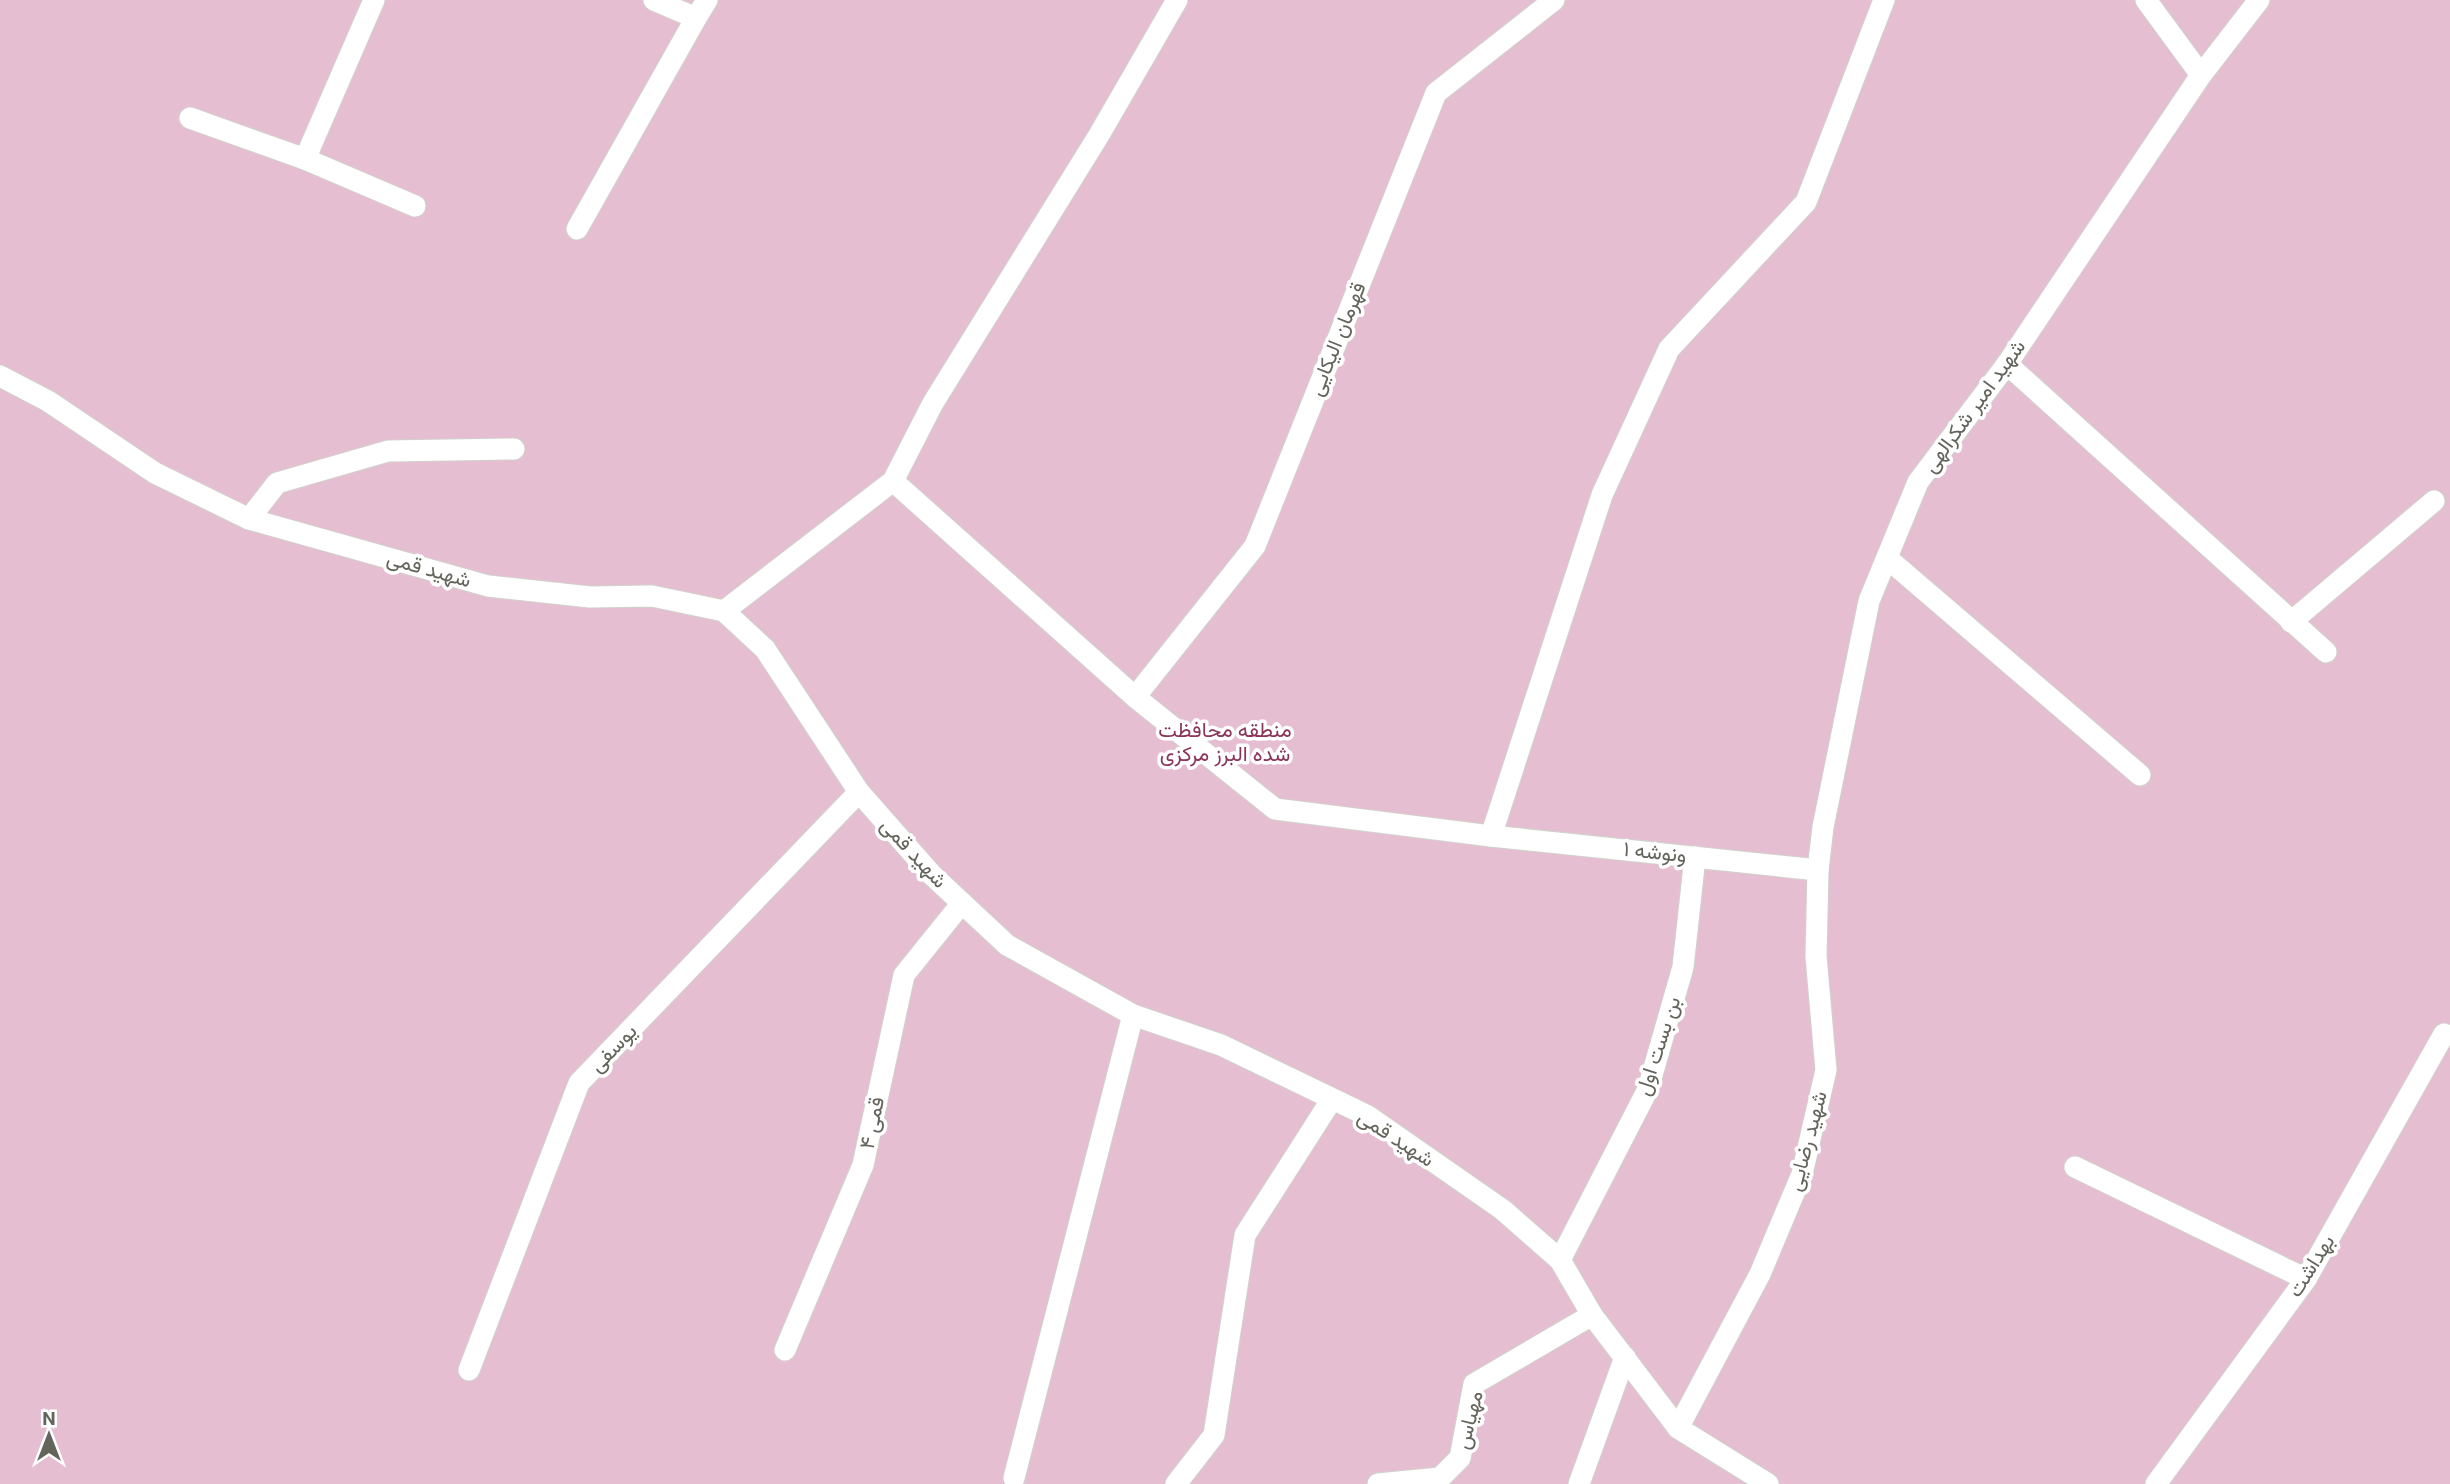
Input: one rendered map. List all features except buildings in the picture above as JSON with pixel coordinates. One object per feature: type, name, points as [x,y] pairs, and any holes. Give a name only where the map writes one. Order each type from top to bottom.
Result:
[{"type":"street","points":[[305,159],[374,0]]},
{"type":"street","points":[[577,229],[702,9],[654,0]]},
{"type":"street","points":[[724,611],[893,481],[933,403],[1099,135],[1177,0]]},
{"type":"street","name":"قهرمان الیکایی","points":[[1135,697],[1255,547],[1436,93],[1554,0]]},
{"type":"street","points":[[1491,836],[1602,495],[1669,349],[1806,202],[1884,0]]},
{"type":"street","points":[[2146,0],[2201,75]]},
{"type":"street","name":"شهید امیر شکرالهی","points":[[1818,870],[1823,827],[1869,601],[1918,482],[2007,363],[2201,75],[2259,0]]},
{"type":"street","points":[[190,118],[305,159],[415,206]]},
{"type":"street","points":[[2007,363],[2326,652]]},
{"type":"street","name":"شهید قمی","points":[[0,376],[48,401],[155,473],[249,519],[488,586],[590,597],[652,596],[724,611],[765,649],[859,792],[932,875],[1007,945],[1133,1016],[1221,1045],[1367,1116],[1503,1210],[1560,1260],[1592,1315],[1678,1428],[1768,1484]]},
{"type":"street","points":[[249,519],[277,483],[388,451],[514,449]]},
{"type":"street","name":"ونوشه ۱","points":[[893,481],[1135,697],[1275,808],[1491,836],[1818,870]]},
{"type":"street","points":[[2291,622],[2434,501]]},
{"type":"street","points":[[1887,558],[2140,775]]},
{"type":"street","name":"یوسفی","points":[[469,1370],[579,1083],[859,792]]},
{"type":"street","name":"بن بست اول","points":[[1560,1260],[1648,1089],[1683,967],[1695,857]]},
{"type":"street","name":"شهید رضایی","points":[[1678,1428],[1760,1274],[1802,1174],[1826,1070],[1816,957],[1818,870]]},
{"type":"street","name":"قمی ۴","points":[[785,1350],[863,1165],[904,975],[962,903]]},
{"type":"street","points":[[1014,1478],[1133,1016]]},
{"type":"street","name":"بهداشت","points":[[2156,1484],[2306,1279],[2444,1034]]},
{"type":"street","points":[[1176,1484],[1214,1434],[1245,1235],[1332,1098]]},
{"type":"street","points":[[2075,1167],[2306,1279]]},
{"type":"street","name":"مهیاس","points":[[1378,1484],[1440,1478],[1460,1458],[1474,1384],[1592,1315]]},
{"type":"street","points":[[1580,1484],[1625,1357]]},
{"type":"green space","name":"منطقه محافظت شده البرز مرکزی","points":[[0,0],[2450,0],[2450,1484],[0,1484]]}]
